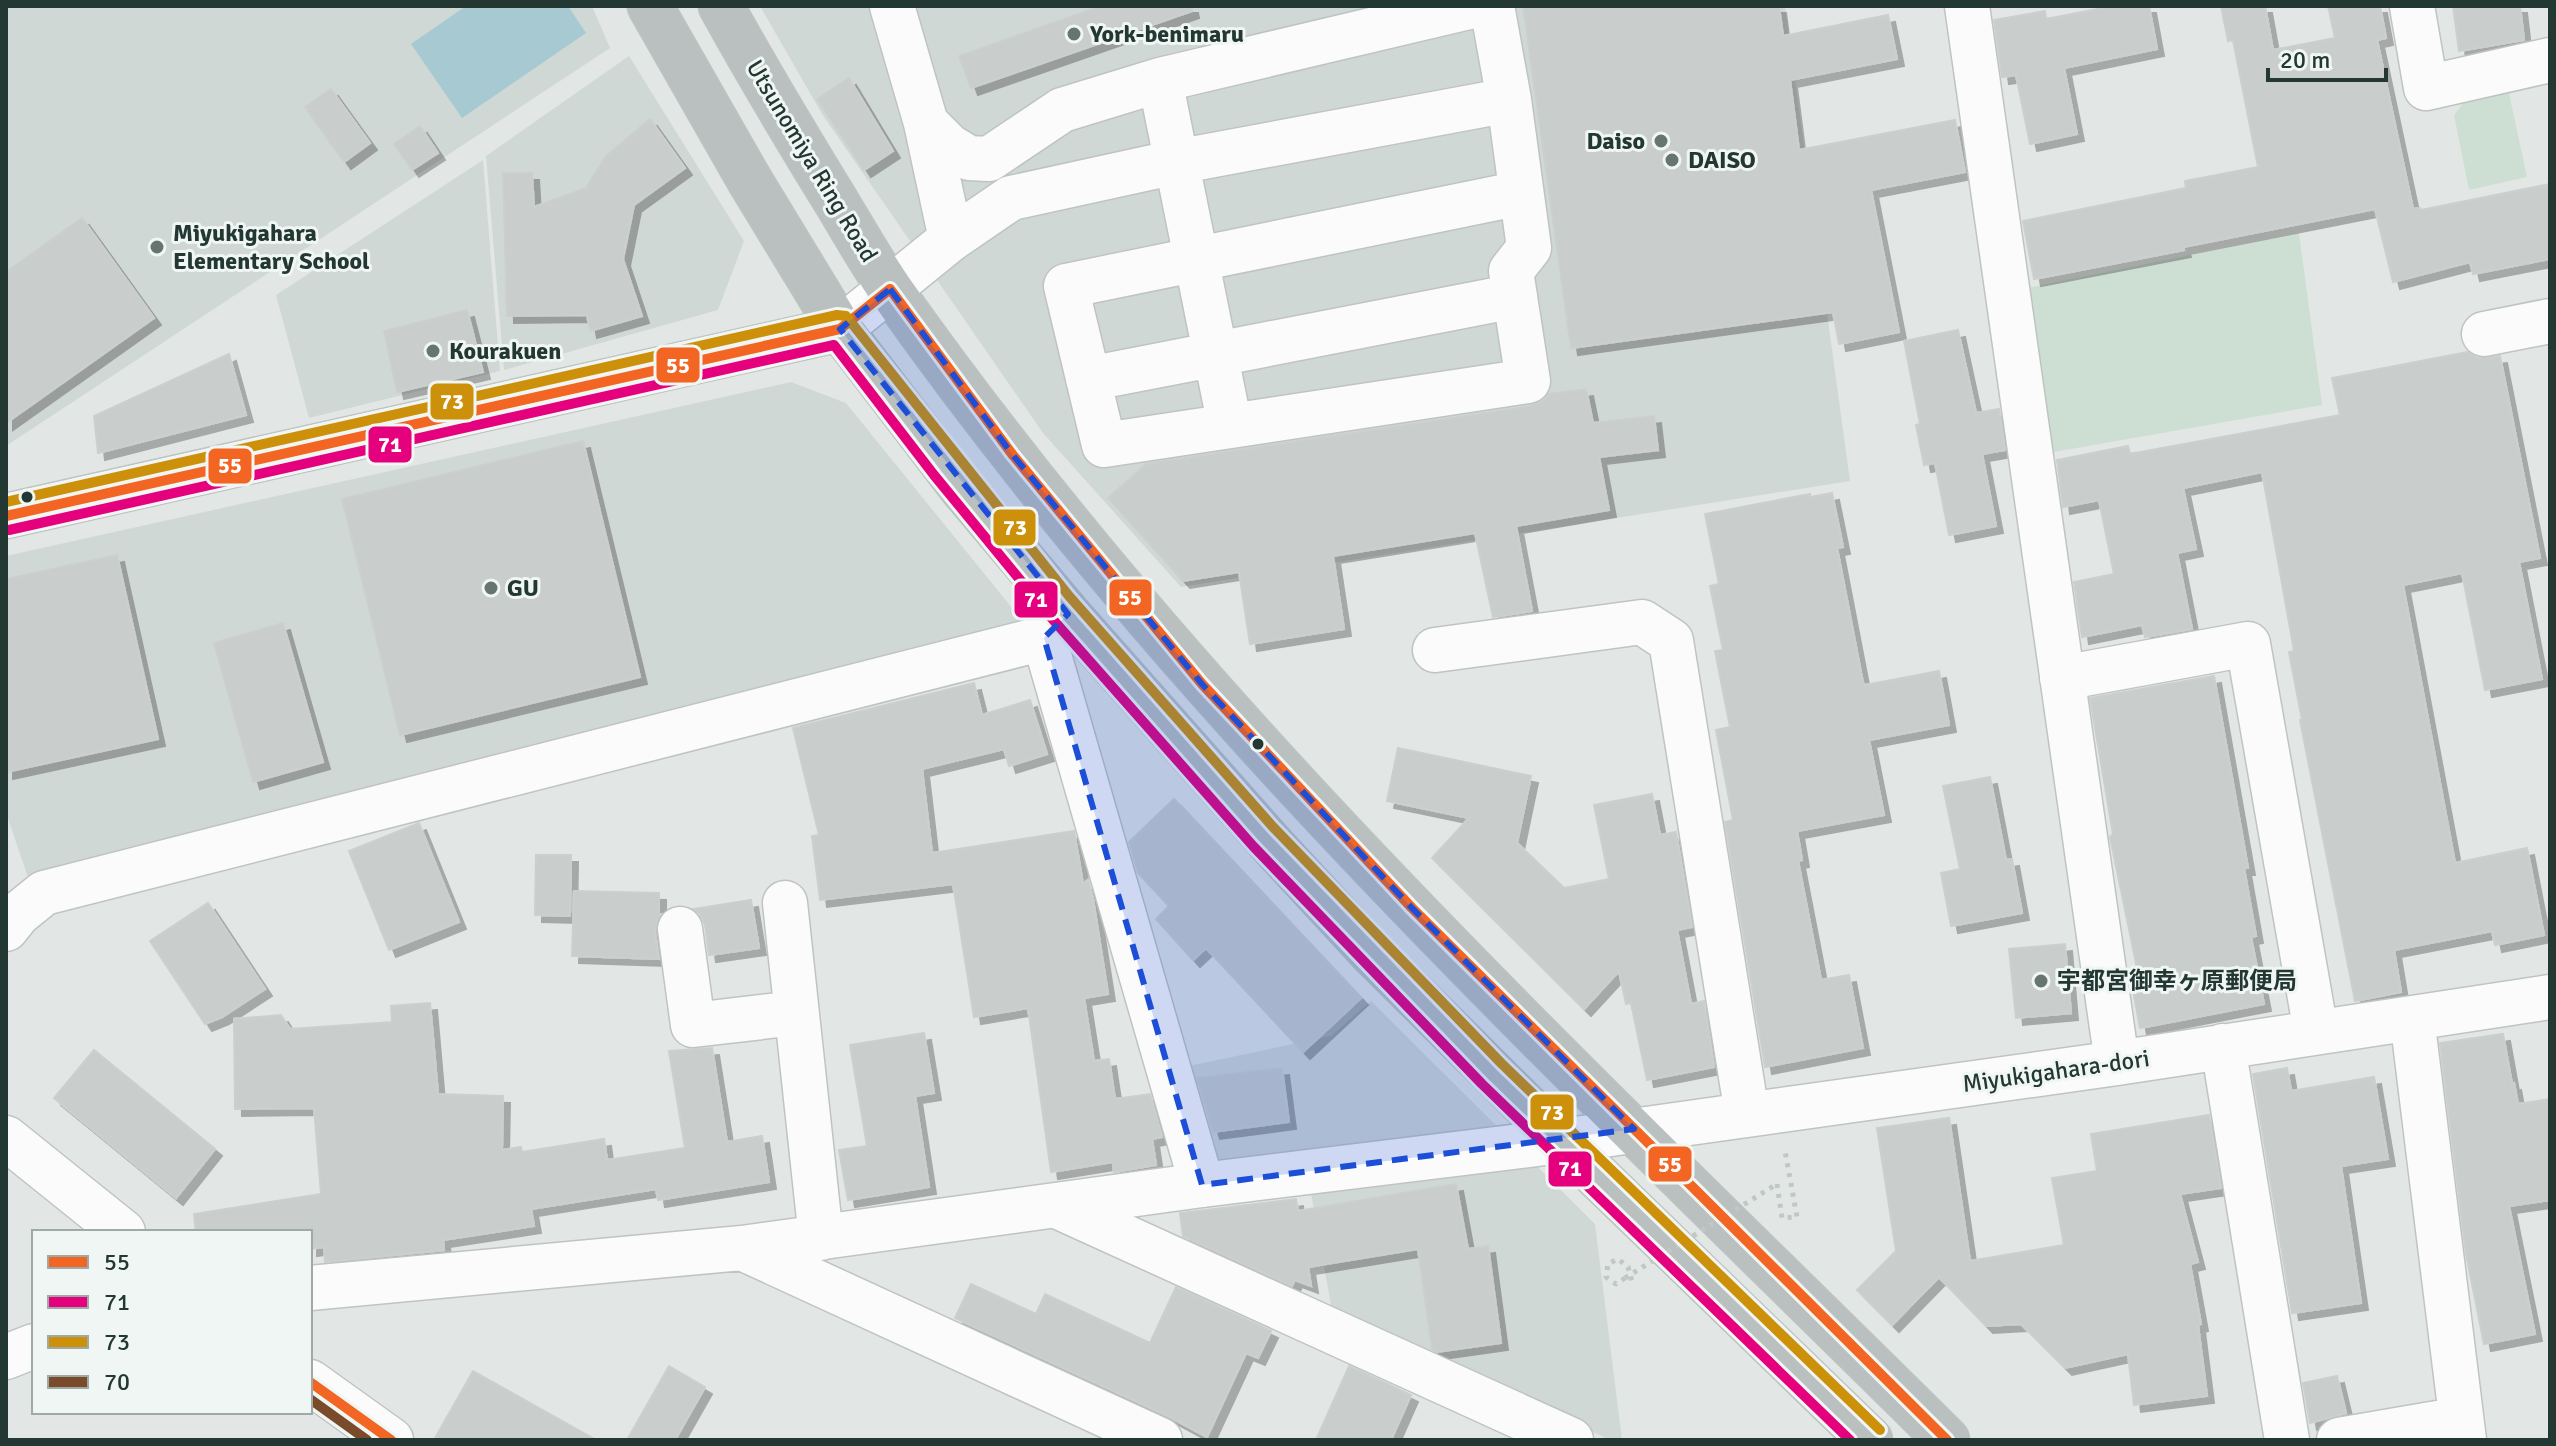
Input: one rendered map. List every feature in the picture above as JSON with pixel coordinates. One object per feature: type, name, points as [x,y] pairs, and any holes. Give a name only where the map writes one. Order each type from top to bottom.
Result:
[{"type":"highway","points":[[650,6],[750,181],[840,329],[961,487],[1056,626],[1225,793],[1371,952],[1870,1440]]},
{"type":"highway","name":"Utsunomiya Ring Road","points":[[721,6],[795,135],[890,289],[1012,454],[1202,684],[1412,908],[1947,1440]]},
{"type":"street","points":[[892,6],[926,123],[951,239]]},
{"type":"street","points":[[926,123],[949,146],[969,158],[989,159],[1062,110],[1160,80],[1473,6]]},
{"type":"street","points":[[1492,6],[1509,100],[1529,248],[1511,271],[1528,381],[1104,445],[1066,286],[1521,193]]},
{"type":"street","points":[[1968,6],[2117,1063]]},
{"type":"street","points":[[2412,6],[2426,88],[2550,60]]},
{"type":"street","points":[[1160,80],[1230,426]]},
{"type":"street","points":[[6,516],[840,329],[951,239],[1011,198],[1176,162],[1509,100]]},
{"type":"street","points":[[1088,379],[1515,296]]},
{"type":"street","points":[[2484,334],[2550,321]]},
{"type":"street","points":[[1435,650],[1642,622],[1671,641],[1747,1114]]},
{"type":"street","points":[[6,929],[18,914],[44,893],[1056,626],[1202,1185]]},
{"type":"street","points":[[2062,678],[2248,644],[2316,1032]]},
{"type":"street","points":[[785,903],[821,1238]]},
{"type":"street","points":[[680,929],[693,1025],[796,1013]]},
{"type":"street","name":"Miyukigahara-dori","points":[[312,1288],[821,1238],[1202,1185],[1561,1141],[2117,1063],[2550,997]]},
{"type":"street","points":[[2339,1440],[2462,1430],[2412,1018]]},
{"type":"street","points":[[2223,1046],[2287,1440]]},
{"type":"street","points":[[6,1138],[121,1230]]},
{"type":"street","points":[[1057,1206],[1571,1440]]},
{"type":"street","points":[[742,1248],[1160,1440]]},
{"type":"street","points":[[6,1357],[32,1347]]},
{"type":"street","points":[[312,1383],[391,1440]]},
{"type":"path","points":[[1632,1282],[1628,1267],[1618,1259],[1608,1264],[1606,1277],[1616,1284],[1625,1278],[1777,1184],[1782,1218],[1797,1217],[1784,1146]]},
{"type":"highlighted area","points":[[890,289],[1012,454],[1202,684],[1412,908],[1634,1129],[1202,1185],[1044,638],[1068,614],[840,329]]},
{"type":"shaded area","name":"Miyukigahara Elementary School","points":[[6,6],[592,6],[610,48],[6,446]]},
{"type":"shaded area","points":[[760,6],[1785,6],[1850,481],[1181,587],[1043,433],[822,114]]},
{"type":"shaded area","points":[[629,56],[744,241],[718,310],[504,370],[486,156]]},
{"type":"shaded area","points":[[483,160],[500,371],[309,418],[276,295]]},
{"type":"shaded area","points":[[791,382],[846,403],[1025,624],[30,883],[6,813],[6,556]]},
{"type":"shaded area","points":[[1371,1001],[1595,1224],[1622,1440],[1610,1440],[1332,1311],[1304,1154],[1212,1169],[1184,1067],[1331,1036]]},
{"type":"green space","points":[[2507,84],[2527,177],[2469,190],[2454,115],[2473,91]]},
{"type":"green space","points":[[2299,233],[2322,405],[2048,453],[2022,289]]},
{"type":"water","points":[[466,6],[568,6],[586,33],[462,118],[411,44]]},
{"type":"building","name":"York-benimaru","points":[[1101,6],[1191,6],[1192,11],[971,88],[959,56]]},
{"type":"building","name":"DAISO","points":[[1523,6],[1779,6],[1783,36],[1888,15],[1897,59],[1790,80],[1799,150],[1955,120],[1965,172],[1871,190],[1899,332],[1839,344],[1833,312],[1571,348]]},
{"type":"building","points":[[2113,6],[2149,6],[2157,49],[2064,68],[2077,134],[2030,144],[2016,75],[2002,77],[1994,20],[2045,11],[2046,19]]},
{"type":"building","points":[[2221,6],[2265,6],[2273,50],[2335,38],[2328,6],[2380,6],[2386,38],[2377,40],[2413,209],[2421,210],[2550,184],[2550,259],[2473,274],[2470,262],[2393,282],[2375,209],[2034,279],[2023,221],[2186,188],[2185,181],[2258,167],[2233,40],[2228,41]]},
{"type":"building","points":[[2453,6],[2520,6],[2524,40],[2459,51]]},
{"type":"building","points":[[849,78],[893,151],[864,170],[817,99]]},
{"type":"building","points":[[331,89],[370,143],[344,162],[305,107]]},
{"type":"building","points":[[650,119],[685,168],[634,205],[623,259],[642,316],[590,331],[587,315],[507,316],[503,173],[532,173],[534,207],[586,188],[606,156]]},
{"type":"building","points":[[420,126],[438,153],[412,170],[394,144]]},
{"type":"building","points":[[82,218],[154,318],[6,423],[6,272]]},
{"type":"building","name":"Kourakuen","points":[[467,310],[483,372],[397,392],[384,331]]},
{"type":"building","points":[[1958,330],[1976,413],[1999,409],[2005,450],[1982,454],[1996,526],[1949,535],[1935,463],[1924,465],[1916,425],[1920,424],[1904,341]]},
{"type":"building","points":[[2467,352],[2477,358],[2500,356],[2540,558],[2519,562],[2542,679],[2485,690],[2462,573],[2403,585],[2455,863],[2527,848],[2544,935],[2495,945],[2492,931],[2394,950],[2401,992],[2355,1001],[2300,720],[2289,652],[2294,651],[2262,472],[2183,488],[2196,549],[2177,553],[2192,629],[2145,637],[2142,625],[2082,637],[2074,582],[2114,574],[2099,500],[2063,507],[2057,460],[2128,446],[2130,454],[2340,415],[2332,378]]},
{"type":"building","points":[[229,354],[246,415],[98,453],[94,416]]},
{"type":"building","points":[[1586,389],[1593,423],[1654,416],[1658,450],[1599,457],[1609,510],[1516,526],[1532,611],[1493,617],[1475,533],[1333,556],[1344,629],[1250,644],[1239,572],[1183,581],[1108,498],[1146,464],[1532,406],[1549,394]]},
{"type":"building","name":"GU","points":[[583,441],[640,677],[400,735],[342,499]]},
{"type":"building","points":[[1832,493],[1843,547],[1837,548],[1863,683],[1939,671],[1949,725],[1869,740],[1884,815],[1797,831],[1802,860],[1798,861],[1821,980],[1849,975],[1863,1048],[1765,1067],[1725,822],[1733,820],[1716,730],[1730,727],[1715,651],[1723,650],[1710,586],[1719,584],[1705,514],[1810,494],[1810,497]]},
{"type":"building","points":[[117,555],[158,739],[6,772],[6,579]]},
{"type":"building","points":[[283,623],[323,762],[253,782],[214,643]]},
{"type":"building","points":[[2214,676],[2248,868],[2244,868],[2256,936],[2251,937],[2264,1004],[2140,1028],[2130,974],[2138,973],[2110,837],[2113,834],[2090,698]]},
{"type":"building","points":[[974,683],[982,715],[1030,700],[1047,754],[1009,766],[1004,749],[922,769],[932,853],[1074,831],[1083,884],[1088,880],[1093,899],[1108,994],[1084,998],[1094,1061],[1109,1059],[1115,1099],[1150,1094],[1162,1137],[1152,1139],[1156,1165],[1114,1172],[1113,1162],[1051,1172],[1028,1008],[974,1017],[953,884],[820,900],[812,836],[819,835],[793,728]]},
{"type":"building","points":[[1398,748],[1531,776],[1517,843],[1564,888],[1609,879],[1594,805],[1652,794],[1660,835],[1676,832],[1692,927],[1677,930],[1691,1004],[1704,1001],[1714,1067],[1647,1080],[1631,1003],[1626,1004],[1619,971],[1584,1009],[1432,858],[1469,818],[1387,801]]},
{"type":"building","points":[[1990,777],[2006,860],[2012,859],[2022,913],[1951,926],[1941,873],[1960,869],[1943,786]]},
{"type":"building","points":[[1174,799],[1361,998],[1303,1052],[1206,948],[1193,960],[1156,919],[1169,906],[1138,873],[1129,842]]},
{"type":"building","points":[[419,823],[459,922],[389,950],[349,851]]},
{"type":"building","points":[[536,855],[571,855],[570,916],[535,915]]},
{"type":"building","points":[[574,891],[659,893],[661,914],[655,932],[659,959],[572,956]]},
{"type":"building","points":[[751,900],[759,948],[709,955],[705,925],[700,914],[693,909]]},
{"type":"building","points":[[208,903],[265,989],[222,1017],[205,1024],[150,941]]},
{"type":"building","name":"宇都宮御幸ヶ原郵便局","points":[[2065,944],[2071,1013],[2016,1018],[2009,949]]},
{"type":"building","points":[[430,1003],[438,1094],[503,1096],[502,1150],[521,1147],[522,1152],[604,1139],[607,1160],[685,1148],[669,1051],[712,1048],[727,1142],[762,1136],[769,1182],[658,1200],[656,1189],[531,1209],[534,1226],[443,1240],[444,1250],[325,1262],[324,1247],[312,1249],[312,1230],[196,1230],[194,1214],[321,1194],[314,1108],[235,1109],[234,1019],[281,1015],[290,1029],[392,1022],[391,1006]]},
{"type":"building","points":[[924,1033],[934,1093],[915,1096],[929,1187],[848,1200],[839,1150],[867,1146],[850,1045]]},
{"type":"building","points":[[2503,1034],[2518,1104],[2550,1099],[2550,1200],[2509,1206],[2535,1334],[2484,1344],[2466,1254],[2440,1043]]},
{"type":"building","points":[[94,1050],[215,1149],[176,1198],[54,1098]]},
{"type":"building","points":[[1282,1068],[1289,1122],[1213,1132],[1197,1078]]},
{"type":"building","points":[[2287,1068],[2291,1091],[2374,1077],[2388,1159],[2341,1166],[2361,1303],[2292,1313],[2253,1074]]},
{"type":"building","points":[[2209,1115],[2221,1188],[2180,1194],[2198,1262],[2190,1264],[2201,1324],[2198,1325],[2207,1396],[2134,1405],[2128,1354],[2065,1368],[2021,1324],[1986,1326],[1939,1277],[1892,1325],[1857,1290],[1896,1251],[1877,1128],[1949,1118],[1970,1261],[2064,1245],[2052,1178],[2097,1171],[2091,1134]]},
{"type":"building","points":[[1456,1184],[1468,1249],[1488,1246],[1501,1343],[1437,1352],[1432,1349],[1418,1249],[1308,1267],[1311,1286],[1295,1280],[1292,1286],[1183,1236],[1180,1213],[1296,1199],[1298,1211]]},
{"type":"building","points":[[971,1284],[1036,1314],[1045,1294],[1150,1343],[1176,1287],[1271,1331],[1258,1358],[1246,1353],[1207,1437],[955,1318]]},
{"type":"building","points":[[669,1366],[705,1387],[675,1440],[627,1440]]},
{"type":"building","points":[[1349,1366],[1411,1395],[1391,1440],[1316,1440]]},
{"type":"building","points":[[473,1371],[596,1440],[434,1440]]},
{"type":"building","points":[[2337,1376],[2346,1413],[2310,1423],[2303,1383]]},
{"type":"transit line","name":"55","points":[[890,289],[1012,454],[1202,684],[1412,908],[1947,1440]]},
{"type":"transit line","name":"55","points":[[6,516],[840,329],[890,289]]},
{"type":"transit line","name":"73","points":[[6,502],[837,315],[846,316],[1069,596],[1273,827],[1502,1064],[1880,1430]]},
{"type":"transit line","name":"71","points":[[9,530],[834,345],[934,475],[1048,614],[1253,846],[1482,1084],[1850,1440]]},
{"type":"transit line","name":"55","points":[[312,1383],[391,1440]]},
{"type":"transit line","name":"70","points":[[312,1400],[367,1440]]},
{"type":"place","name":"York-benimaru","points":[[1074,34]]},
{"type":"place","name":"Daiso","points":[[1661,141]]},
{"type":"place","name":"DAISO","points":[[1672,160]]},
{"type":"place","name":"Miyukigahara Elementary School","points":[[157,247]]},
{"type":"place","name":"Kourakuen","points":[[433,351]]},
{"type":"place","name":"GU","points":[[491,588]]},
{"type":"place","name":"宇都宮御幸ヶ原郵便局","points":[[2041,981]]}]
